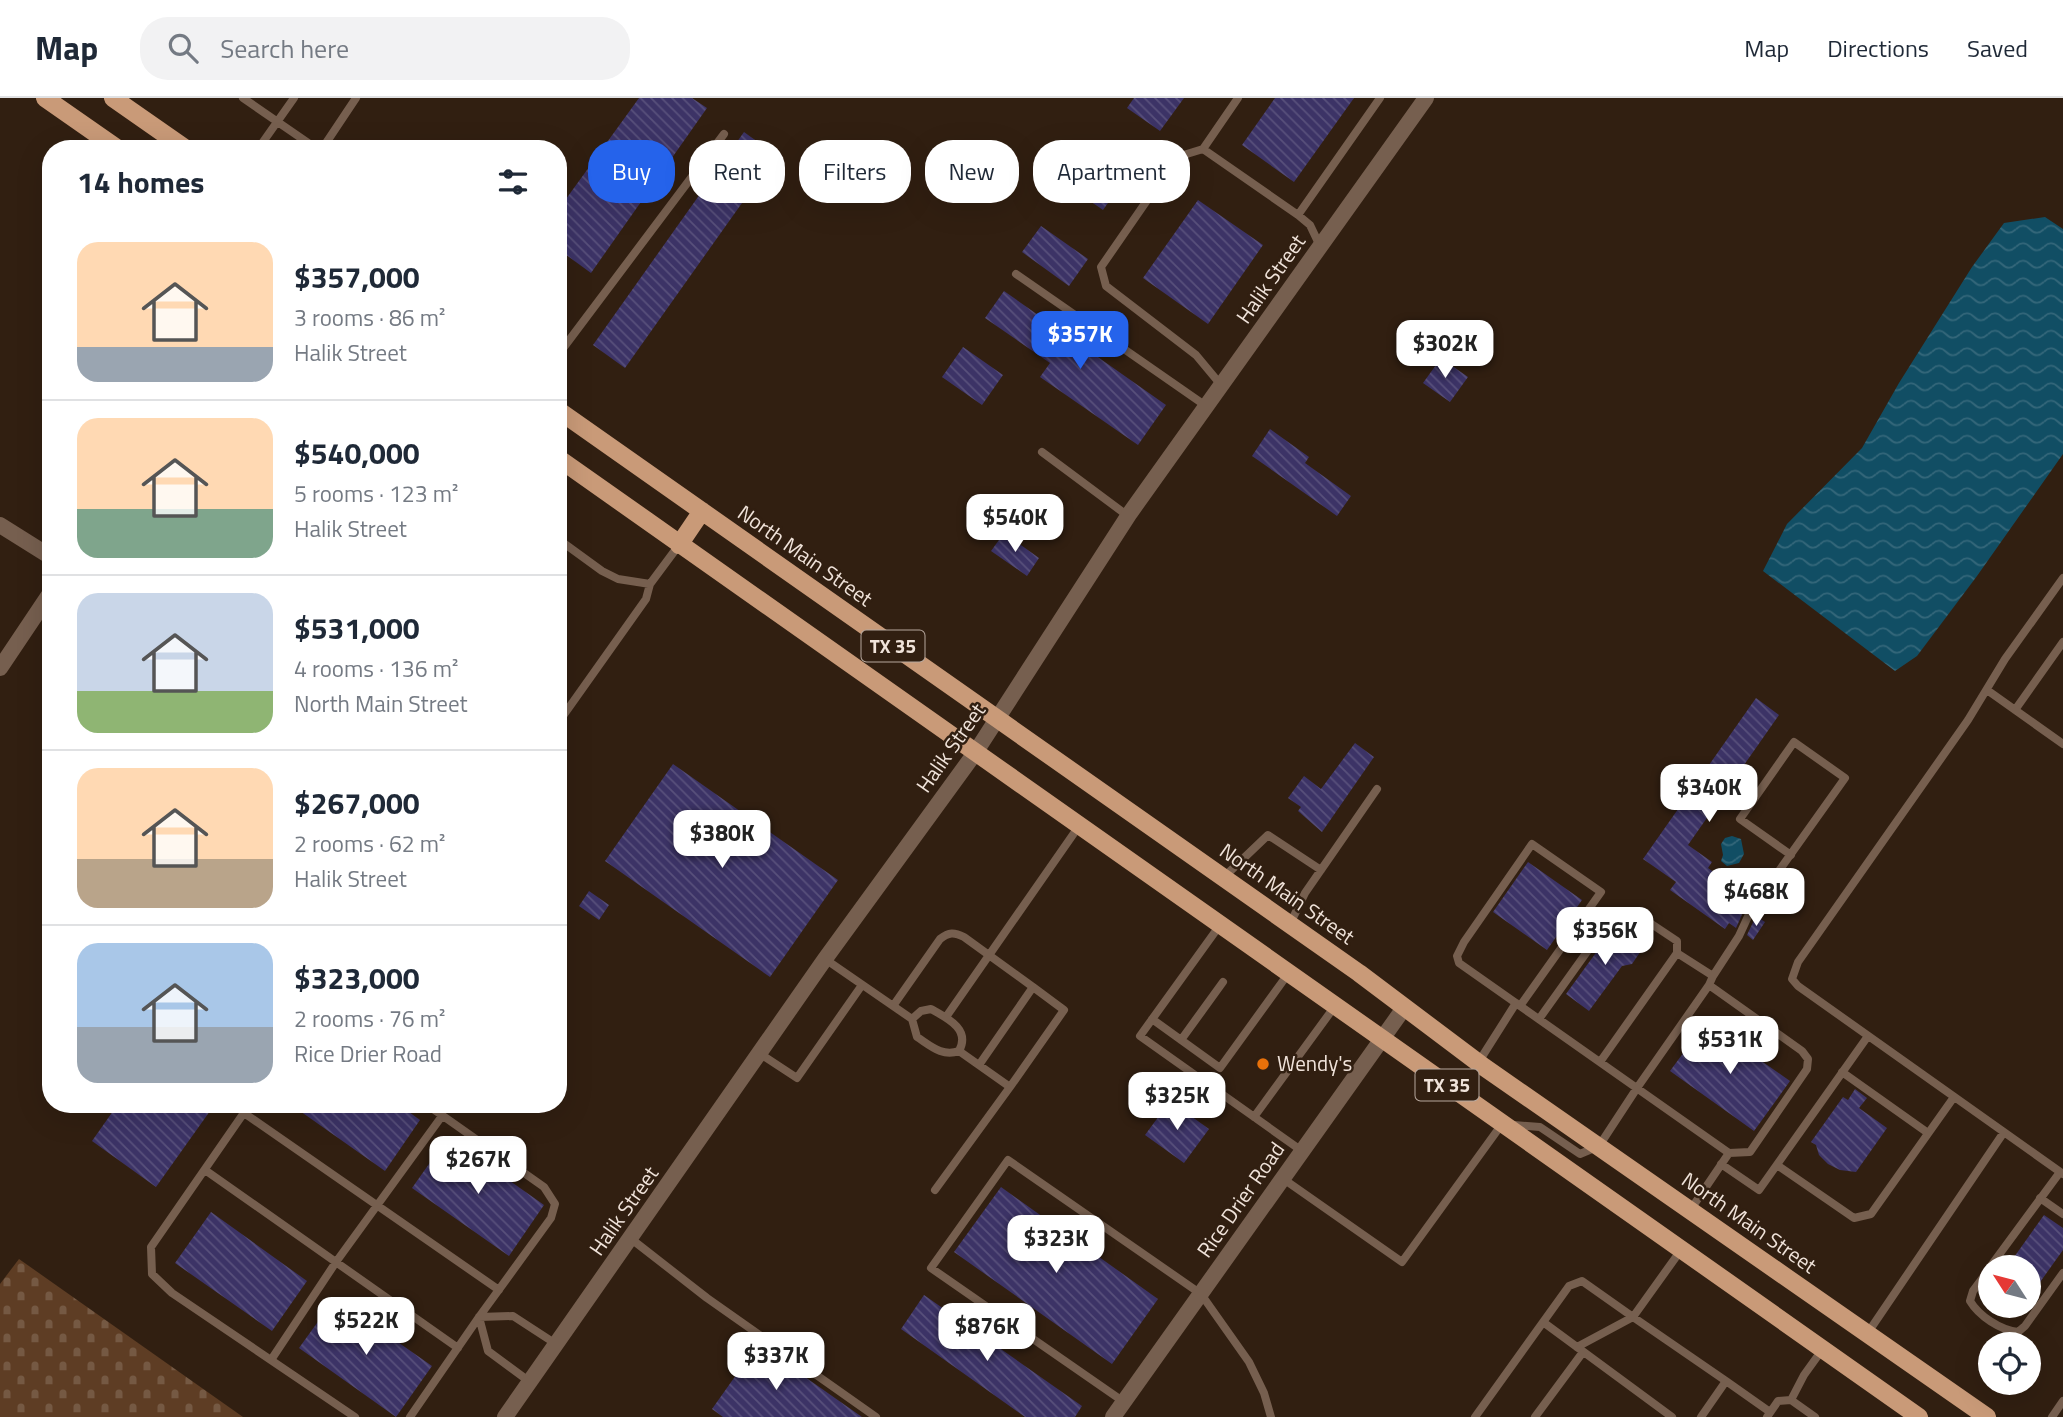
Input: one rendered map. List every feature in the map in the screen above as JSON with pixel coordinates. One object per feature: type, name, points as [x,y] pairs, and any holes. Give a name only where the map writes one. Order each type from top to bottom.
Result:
[{"type":"main road","points":[[45,98],[105,140]]},
{"type":"main road","points":[[121,100],[174,140]]},
{"type":"main road","name":"North Main Street","points":[[567,416],[1224,877],[1478,1063],[1987,1417]]},
{"type":"main road","name":"TX 35","points":[[567,464],[1919,1417]]},
{"type":"main road","points":[[679,545],[702,511]]},
{"type":"street","name":"Halik Street","points":[[505,1417],[825,959],[975,753],[1128,516],[1426,98]]},
{"type":"street","points":[[0,525],[42,551]]},
{"type":"street","points":[[0,668],[42,605]]},
{"type":"street","name":"Rice Drier Road","points":[[1114,1417],[1404,1008]]},
{"type":"lane","points":[[243,98],[306,140]]},
{"type":"lane","points":[[264,140],[294,98]]},
{"type":"lane","points":[[326,140],[356,98]]},
{"type":"lane","points":[[1221,385],[1196,355],[1106,286],[1101,267],[1177,157],[1203,149],[1238,98]]},
{"type":"lane","points":[[1298,215],[1380,98]]},
{"type":"lane","points":[[567,343],[724,134]]},
{"type":"lane","points":[[1203,149],[1298,215],[1310,225],[1321,246]]},
{"type":"lane","points":[[1016,274],[1206,406]]},
{"type":"lane","points":[[1042,452],[1128,516]]},
{"type":"lane","points":[[567,710],[646,599],[650,584],[679,545]]},
{"type":"lane","points":[[567,546],[618,579],[650,584]]},
{"type":"lane","points":[[1999,1255],[2061,1173],[1798,986],[1792,979],[1798,962],[1968,720],[2005,659],[2063,578]]},
{"type":"lane","points":[[2015,710],[2063,642]]},
{"type":"lane","points":[[1987,690],[2063,744]]},
{"type":"lane","points":[[1282,1178],[1402,1262],[1502,1124],[1540,1126],[1580,1154],[1599,1146],[1711,981],[1739,936],[1751,910],[1791,855],[1845,778],[1794,742],[1740,819],[1791,855]]},
{"type":"lane","points":[[1290,924],[1305,893],[1377,789]]},
{"type":"lane","points":[[946,1017],[1079,826]]},
{"type":"lane","points":[[1224,877],[1268,835],[1321,870]]},
{"type":"lane","points":[[1478,1063],[1518,1004],[1601,892],[1532,844],[1464,942],[1457,956],[1460,963],[1518,1004],[1539,1019],[1637,1088],[1728,1153],[1750,1152],[1807,1069],[1808,1059],[1802,1051],[1677,953]]},
{"type":"lane","points":[[1539,1019],[1609,921],[1622,912],[1635,913],[1677,941],[1677,953],[1600,1062]]},
{"type":"lane","points":[[1220,925],[1140,1036],[1302,1151]]},
{"type":"lane","points":[[893,1006],[940,939],[948,933],[956,933],[1064,1010],[935,1190]]},
{"type":"lane","points":[[825,959],[912,1019],[917,1037],[942,1053],[960,1051]]},
{"type":"lane","points":[[1152,1019],[1220,1068],[1288,974]]},
{"type":"lane","points":[[1181,1040],[1223,982]]},
{"type":"lane","points":[[759,1053],[797,1078],[862,985]]},
{"type":"lane","points":[[979,1065],[1033,987]]},
{"type":"lane","points":[[1254,1117],[1335,1006]]},
{"type":"lane","points":[[912,1019],[931,1009],[946,1017],[959,1027],[963,1036],[960,1051]]},
{"type":"lane","points":[[1721,1164],[1759,1190],[1868,1036]]},
{"type":"lane","points":[[960,1051],[1010,1087]]},
{"type":"lane","points":[[1842,1072],[1928,1133]]},
{"type":"lane","points":[[1777,1165],[1854,1218],[1861,1218],[1871,1214],[1954,1097]]},
{"type":"lane","points":[[355,1417],[172,1293],[152,1275],[151,1247],[244,1113],[499,1290]]},
{"type":"lane","points":[[410,1417],[551,1218],[555,1203],[544,1187],[438,1113]]},
{"type":"lane","points":[[271,1360],[336,1262],[442,1116]]},
{"type":"lane","points":[[1867,1334],[2004,1132]]},
{"type":"lane","points":[[1691,1209],[1728,1153]]},
{"type":"lane","points":[[1124,1402],[931,1268],[1008,1160],[1200,1294],[1249,1362],[1264,1393],[1271,1417]]},
{"type":"lane","points":[[205,1170],[458,1348]]},
{"type":"lane","points":[[2040,1198],[2063,1214]]},
{"type":"lane","points":[[630,1238],[707,1298],[876,1417]]},
{"type":"lane","points":[[1535,1417],[1580,1349],[1633,1317],[1681,1250]]},
{"type":"lane","points":[[2041,1304],[2063,1273]]},
{"type":"lane","points":[[1475,1417],[1569,1286],[1582,1281],[1726,1381],[1768,1415],[1778,1401],[1791,1400],[1815,1417]]},
{"type":"lane","points":[[1978,1284],[1970,1301],[1978,1311]]},
{"type":"lane","points":[[479,1317],[513,1316],[556,1344]]},
{"type":"lane","points":[[479,1317],[488,1351],[530,1381]]},
{"type":"lane","points":[[1988,1318],[2006,1331],[2018,1332],[2031,1318]]},
{"type":"lane","points":[[1543,1322],[1672,1417]]},
{"type":"lane","points":[[1791,1400],[1822,1350]]},
{"type":"lane","points":[[1701,1417],[1726,1381]]},
{"type":"lane","points":[[2052,1417],[2063,1401]]},
{"type":"green space","points":[[19,1259],[243,1417],[0,1417],[0,1284]]},
{"type":"water","points":[[2045,217],[2063,229],[2063,454],[1917,656],[1895,671],[1763,571],[1787,524],[1862,448],[1899,383],[1972,267],[2004,223]]},
{"type":"water","points":[[1732,836],[1741,839],[1744,854],[1739,863],[1727,866],[1721,861],[1721,844],[1725,838]]},
{"type":"building","points":[[639,98],[692,98],[707,108],[675,154],[675,140],[609,140]]},
{"type":"building","points":[[1134,98],[1184,98],[1160,131],[1127,108]]},
{"type":"building","points":[[1275,98],[1354,98],[1294,182],[1242,145]]},
{"type":"building","points":[[744,132],[755,140],[738,140]]},
{"type":"building","points":[[588,169],[588,203],[640,203],[591,273],[567,256],[567,198]]},
{"type":"building","points":[[1198,200],[1263,245],[1208,324],[1143,278]]},
{"type":"building","points":[[694,203],[742,203],[625,368],[593,345]]},
{"type":"building","points":[[1093,203],[1108,203],[1103,210]]},
{"type":"building","points":[[1041,226],[1088,259],[1069,286],[1022,252]]},
{"type":"building","points":[[1004,291],[1166,405],[1138,445],[1040,377],[1050,363],[985,318]]},
{"type":"building","points":[[963,347],[1003,375],[982,405],[942,377]]},
{"type":"building","points":[[1441,358],[1468,377],[1450,402],[1423,383]]},
{"type":"building","points":[[1270,429],[1309,457],[1305,463],[1351,496],[1337,516],[1252,456]]},
{"type":"building","points":[[1004,533],[1039,558],[1027,576],[991,551]]},
{"type":"building","points":[[1756,698],[1779,715],[1688,845],[1712,862],[1708,868],[1728,882],[1725,886],[1746,900],[1736,928],[1729,923],[1725,929],[1670,890],[1676,882],[1643,859]]},
{"type":"building","points":[[1355,743],[1374,757],[1322,832],[1298,811],[1301,807],[1288,798],[1304,776],[1321,789]]},
{"type":"building","points":[[673,764],[838,880],[770,977],[605,861]]},
{"type":"building","points":[[1528,862],[1582,900],[1547,950],[1493,912]]},
{"type":"building","points":[[589,891],[609,905],[599,920],[579,906]]},
{"type":"building","points":[[1756,916],[1765,922],[1753,940],[1747,935]]},
{"type":"building","points":[[1616,925],[1645,945],[1632,964],[1622,966],[1589,1011],[1566,994]]},
{"type":"building","points":[[1706,1022],[1790,1081],[1754,1131],[1670,1071]]},
{"type":"building","points":[[1855,1089],[1867,1098],[1859,1108],[1887,1128],[1856,1172],[1840,1170],[1828,1164],[1819,1155],[1816,1145],[1811,1142],[1843,1097],[1848,1100]]},
{"type":"building","points":[[1170,1101],[1209,1129],[1184,1163],[1145,1135]]},
{"type":"building","points":[[112,1113],[209,1113],[156,1187],[92,1141]]},
{"type":"building","points":[[303,1113],[410,1113],[420,1120],[385,1171]]},
{"type":"building","points":[[448,1137],[544,1205],[509,1256],[412,1188]]},
{"type":"building","points":[[1001,1187],[1158,1299],[1112,1364],[954,1252]]},
{"type":"building","points":[[211,1212],[307,1281],[272,1331],[175,1263]]},
{"type":"building","points":[[2044,1215],[2063,1228],[2063,1250],[2041,1281],[2041,1255],[2016,1255]]},
{"type":"building","points":[[924,1295],[1082,1406],[1075,1417],[1025,1417],[901,1329]]},
{"type":"building","points":[[335,1298],[432,1366],[396,1417],[299,1348]]},
{"type":"building","points":[[758,1344],[862,1417],[723,1417],[712,1409]]},
{"type":"place","name":"Wendy's","points":[[1263,1064]]}]
